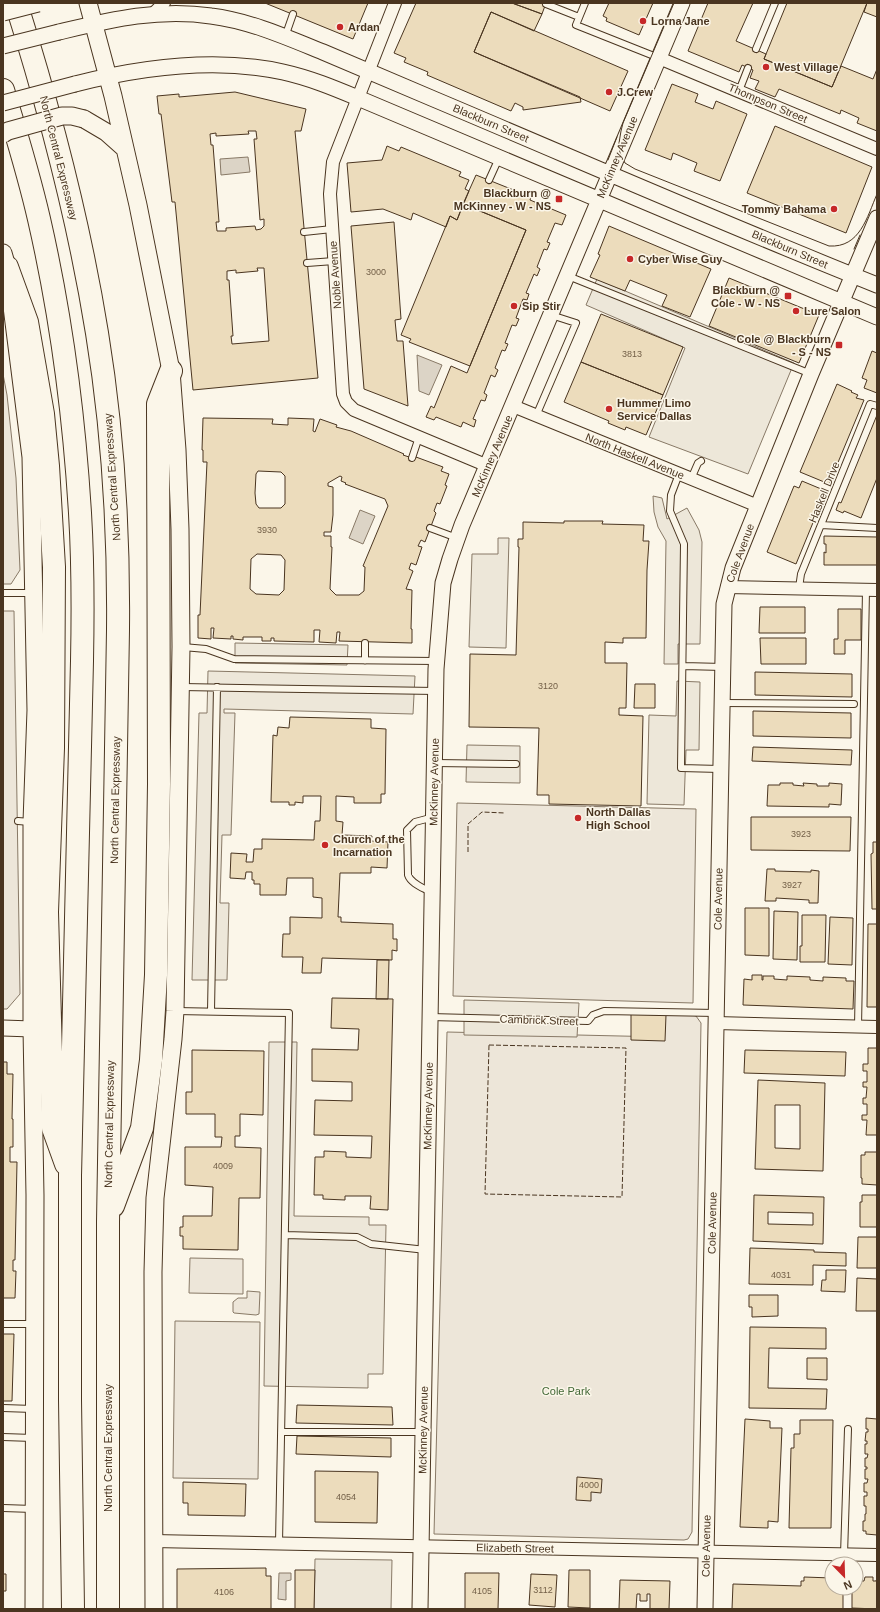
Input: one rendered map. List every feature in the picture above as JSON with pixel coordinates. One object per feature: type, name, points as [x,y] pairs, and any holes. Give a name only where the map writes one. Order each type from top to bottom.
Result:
[{"type":"highway","name":"North Central Expressway","points":[[16,3],[50,119],[83,255],[101,358],[114,482],[118,556],[118,624],[108,1222],[108,1609]]},
{"type":"highway","points":[[3,90],[22,151],[54,292],[66,364],[80,514],[83,586],[82,661],[70,1176],[70,1400],[73,1609]]},
{"type":"highway","points":[[5,260],[27,322],[43,414],[48,466],[54,567],[52,755],[47,912],[53,1128],[70,1176]]},
{"type":"highway","points":[[108,1222],[142,1128],[152,1060],[156,975],[159,784],[158,404],[171,371]]},
{"type":"main road","points":[[3,12],[38,3]]},
{"type":"main road","points":[[88,3],[124,148],[148,255],[171,371],[180,505],[181,687],[175,1011],[155,1198],[153,1272],[154,1609]]},
{"type":"main road","points":[[3,134],[8,131],[62,116],[72,116],[84,119],[106,132],[124,148]]},
{"type":"main road","points":[[5,260],[31,457],[36,710],[25,821],[32,1029],[35,1195],[34,1609]]},
{"type":"street","name":"Noble Avenue","points":[[395,3],[339,145],[332,168],[330,194],[343,394],[346,402],[354,410],[488,466]]},
{"type":"street","name":"McKinney Avenue","points":[[420,1609],[436,691],[443,583],[457,538],[682,3]]},
{"type":"street","name":"Blackburn Street","points":[[94,24],[159,8],[191,8],[239,21],[285,37],[368,71],[610,175],[877,285]]},
{"type":"street","points":[[3,46],[94,24]]},
{"type":"street","name":"Thompson Street","points":[[659,58],[877,149]]},
{"type":"street","points":[[3,103],[107,76],[166,67],[213,65],[252,66],[306,78],[358,98],[877,317]]},
{"type":"street","name":"Cole Avenue","points":[[705,1609],[724,604],[727,587],[733,568],[811,374],[877,218]]},
{"type":"street","name":"North Haskell Avenue","points":[[513,406],[758,506]]},
{"type":"street","points":[[727,587],[871,590]]},
{"type":"street","name":"Cambrick Street","points":[[716,1018],[877,1027]]},
{"type":"street","points":[[3,1028],[32,1029]]},
{"type":"street","name":"Elizabeth Street","points":[[153,1541],[877,1555]]},
{"type":"lane","points":[[585,3],[576,25],[659,58]]},
{"type":"lane","points":[[756,49],[775,3]]},
{"type":"lane","points":[[546,4],[579,17]]},
{"type":"lane","points":[[285,37],[293,14]]},
{"type":"lane","points":[[739,91],[748,68]]},
{"type":"lane","points":[[489,180],[499,158]]},
{"type":"lane","points":[[304,232],[332,229]]},
{"type":"lane","points":[[307,263],[334,261]]},
{"type":"lane","points":[[567,276],[811,374]]},
{"type":"lane","points":[[536,416],[576,323],[551,315]]},
{"type":"lane","name":"Haskell Drive","points":[[799,588],[801,574],[870,404],[877,406]]},
{"type":"lane","points":[[412,458],[419,437]]},
{"type":"lane","points":[[691,479],[701,461]]},
{"type":"lane","points":[[679,474],[670,502],[672,517],[684,544],[681,768],[721,769]]},
{"type":"lane","points":[[821,525],[877,528]]},
{"type":"lane","points":[[430,528],[457,538]]},
{"type":"lane","points":[[858,1027],[871,590]]},
{"type":"lane","points":[[3,593],[33,592]]},
{"type":"lane","points":[[365,642],[365,661]]},
{"type":"lane","points":[[181,647],[206,649],[234,659],[437,661]]},
{"type":"lane","points":[[683,666],[723,668]]},
{"type":"lane","points":[[181,687],[436,691]]},
{"type":"lane","points":[[211,1011],[217,688]]},
{"type":"lane","points":[[722,702],[854,704]]},
{"type":"lane","points":[[435,762],[516,764]]},
{"type":"lane","points":[[432,893],[409,879],[408,830],[415,822],[434,817]]},
{"type":"lane","points":[[175,1011],[290,1013],[279,1544]]},
{"type":"lane","name":"Cambrick Street","points":[[430,1017],[588,1021],[593,1015],[604,1011],[716,1018]]},
{"type":"lane","points":[[285,1235],[357,1238],[371,1244],[426,1250]]},
{"type":"lane","points":[[3,1324],[35,1324]]},
{"type":"lane","points":[[3,1408],[34,1409]]},
{"type":"lane","points":[[844,1555],[848,1429]]},
{"type":"lane","points":[[281,1432],[423,1432]]},
{"type":"lane","points":[[3,1437],[35,1438]]},
{"type":"lane","points":[[3,1508],[35,1510]]},
{"type":"green space","points":[[3,374],[7,395],[16,478],[20,570],[11,584],[3,584]]},
{"type":"green space","points":[[3,611],[14,611],[20,994],[7,1009],[3,1009]]},
{"type":"green space","points":[[457,803],[696,809],[693,1003],[453,996]]},
{"type":"green space","name":"Cole Park","points":[[665,1014],[689,1014],[696,1016],[701,1023],[692,1532],[688,1539],[684,1540],[434,1534],[447,1032],[664,1037]]},
{"type":"green space","points":[[190,1258],[243,1259],[243,1294],[189,1293]]},
{"type":"green space","points":[[247,1291],[260,1292],[259,1314],[256,1315],[233,1312],[233,1302],[238,1298],[247,1298]]},
{"type":"green space","points":[[175,1321],[260,1322],[258,1479],[173,1478]]},
{"type":"shaded area","points":[[248,157],[250,172],[221,175],[220,159]]},
{"type":"shaded area","points":[[597,279],[794,363],[748,474],[649,437],[685,348],[586,305]]},
{"type":"shaded area","points":[[417,355],[442,365],[429,395],[419,391]]},
{"type":"shaded area","points":[[653,496],[662,498],[667,519],[687,508],[699,530],[702,542],[700,644],[678,644],[678,664],[664,664],[666,541],[658,527],[654,512]]},
{"type":"shaded area","points":[[360,510],[375,516],[363,544],[349,538]]},
{"type":"shaded area","points":[[498,538],[509,538],[506,648],[469,647],[472,554],[498,554]]},
{"type":"shaded area","points":[[235,643],[348,645],[347,665],[235,663]]},
{"type":"shaded area","points":[[208,671],[415,676],[413,714],[224,709],[224,713],[235,713],[231,835],[222,835],[220,903],[229,903],[227,980],[192,980],[199,713],[207,713]]},
{"type":"shaded area","points":[[677,681],[700,682],[699,750],[686,750],[684,805],[647,804],[649,715],[676,716]]},
{"type":"shaded area","points":[[467,745],[520,746],[520,783],[466,782]]},
{"type":"shaded area","points":[[464,1000],[579,1003],[577,1037],[464,1035]]},
{"type":"shaded area","points":[[269,1042],[297,1042],[294,1216],[369,1217],[369,1225],[386,1225],[383,1374],[368,1374],[368,1388],[264,1386]]},
{"type":"shaded area","points":[[315,1559],[392,1560],[391,1609],[314,1609]]},
{"type":"shaded area","points":[[279,1573],[291,1573],[291,1580],[286,1581],[286,1600],[278,1599]]},
{"type":"building","name":"Ardan","points":[[265,3],[368,3],[353,39]]},
{"type":"building","points":[[416,3],[512,3],[542,14],[534,31],[491,12],[474,52],[580,97],[581,102],[523,110],[523,107],[515,103],[511,111],[427,75],[428,72],[404,62],[406,58],[394,53]]},
{"type":"building","points":[[512,3],[546,3],[542,14]]},
{"type":"building","points":[[609,3],[653,3],[639,35],[606,21],[607,18],[603,16]]},
{"type":"building","name":"West Village","points":[[708,3],[753,3],[736,41],[766,54],[764,59],[832,87],[841,66],[873,79],[877,69],[877,131],[857,123],[859,118],[841,110],[840,114],[779,89],[775,97],[755,89],[759,81],[750,78],[753,70],[742,65],[739,72],[688,51]]},
{"type":"building","points":[[787,3],[867,3],[832,87],[764,59]]},
{"type":"building","points":[[867,3],[877,3],[877,17],[864,12]]},
{"type":"building","points":[[491,12],[628,71],[610,111],[474,52]]},
{"type":"building","points":[[672,84],[698,94],[695,102],[713,109],[716,101],[747,114],[720,181],[694,171],[697,163],[673,153],[671,160],[645,150]]},
{"type":"building","points":[[235,92],[306,109],[301,131],[295,131],[318,378],[193,390],[175,202],[172,202],[161,114],[159,114],[157,96],[179,94],[179,97]],"holes":[[[248,131],[256,131],[257,139],[254,139],[260,220],[264,219],[264,226],[261,229],[256,230],[255,226],[226,228],[226,231],[217,231],[216,222],[219,222],[213,145],[211,145],[210,134],[216,133],[216,136],[249,134]],[[257,268],[264,268],[269,341],[232,344],[231,336],[233,336],[227,271],[236,270],[236,273],[258,271]]]},
{"type":"building","points":[[775,126],[872,167],[846,233],[747,193]]},
{"type":"building","points":[[387,146],[399,151],[401,147],[461,172],[459,176],[469,180],[465,189],[469,191],[457,220],[450,216],[446,227],[413,213],[411,220],[383,209],[351,212],[347,163],[382,160]]},
{"type":"building","points":[[476,175],[531,197],[530,200],[566,215],[562,225],[555,223],[547,242],[550,243],[547,250],[544,249],[537,267],[540,269],[537,276],[534,274],[526,293],[529,294],[527,300],[523,299],[516,318],[519,319],[516,326],[512,325],[505,343],[508,344],[505,351],[502,350],[495,368],[498,370],[495,377],[491,375],[484,393],[487,395],[485,401],[481,400],[473,419],[476,420],[474,427],[463,422],[461,427],[436,417],[434,420],[426,417],[431,406],[434,408],[451,366],[467,373],[526,230],[463,204]]},
{"type":"building","points":[[463,204],[526,230],[470,366],[409,342],[411,339],[401,335],[450,216],[457,220]]},
{"type":"building","points":[[394,222],[401,319],[395,320],[397,341],[403,341],[408,406],[364,389],[351,226]]},
{"type":"building","points":[[609,226],[711,269],[690,317],[662,306],[667,295],[630,280],[625,291],[590,277],[600,255],[598,254]]},
{"type":"building","points":[[729,278],[819,315],[799,363],[709,326]]},
{"type":"building","points":[[601,314],[683,347],[663,395],[581,362]]},
{"type":"building","points":[[872,351],[877,353],[877,393],[864,388],[867,380],[862,378]]},
{"type":"building","points":[[581,362],[663,395],[646,435],[626,427],[625,430],[608,423],[609,421],[564,402]]},
{"type":"building","points":[[837,384],[858,395],[856,398],[864,400],[829,484],[800,472]]},
{"type":"building","points":[[877,415],[877,478],[861,518],[844,511],[843,513],[836,510],[839,502],[841,503]]},
{"type":"building","points":[[203,418],[273,419],[272,424],[288,425],[288,418],[314,419],[313,431],[315,432],[320,419],[337,425],[336,427],[351,431],[404,454],[403,455],[415,459],[416,457],[443,467],[441,471],[449,474],[445,485],[447,486],[440,504],[437,503],[434,511],[436,513],[425,542],[421,540],[418,546],[422,547],[416,565],[411,563],[409,569],[413,571],[406,589],[412,590],[412,643],[339,641],[340,632],[337,632],[336,643],[319,642],[320,630],[314,630],[314,642],[274,641],[274,638],[271,638],[271,641],[262,641],[262,637],[243,637],[243,640],[233,639],[233,636],[231,636],[231,639],[213,638],[214,628],[211,628],[211,639],[198,638],[207,462],[203,462]],"holes":[[[258,471],[281,472],[285,476],[285,504],[281,508],[259,508],[256,504],[256,474]],[[340,476],[342,477],[341,481],[346,483],[345,484],[385,499],[388,506],[363,566],[365,567],[364,591],[359,595],[336,595],[330,589],[332,547],[331,536],[324,536],[324,532],[331,532],[333,515],[333,487],[328,486],[328,483]],[[257,554],[281,555],[285,560],[284,590],[279,595],[256,594],[250,589],[251,559]]]},
{"type":"building","points":[[802,481],[826,491],[796,564],[767,552],[794,486],[799,488]]},
{"type":"building","points":[[564,521],[603,521],[602,524],[644,525],[643,541],[649,541],[646,638],[623,638],[623,643],[605,642],[605,663],[627,663],[626,708],[619,708],[619,715],[643,716],[641,806],[549,804],[549,795],[537,795],[539,728],[469,727],[470,654],[516,655],[518,539],[523,539],[523,522],[564,523]]},
{"type":"building","points":[[824,536],[877,537],[877,565],[824,565],[824,552],[826,553],[826,544],[824,544]]},
{"type":"building","points":[[760,607],[805,607],[805,633],[759,633]]},
{"type":"building","points":[[838,609],[861,609],[861,640],[845,640],[845,654],[834,654],[834,639],[838,639]]},
{"type":"building","points":[[760,638],[806,638],[806,664],[761,664]]},
{"type":"building","points":[[755,672],[852,674],[852,697],[755,695]]},
{"type":"building","points":[[635,684],[655,684],[655,708],[634,708]]},
{"type":"building","points":[[753,711],[851,713],[851,738],[753,736]]},
{"type":"building","name":"Church of the Incarnation","points":[[290,717],[371,719],[371,728],[386,729],[385,794],[381,794],[381,803],[354,803],[354,797],[336,796],[336,821],[343,822],[342,835],[372,836],[371,841],[388,842],[387,868],[371,867],[371,873],[340,873],[338,917],[341,917],[341,922],[393,924],[393,939],[397,939],[397,951],[392,950],[392,960],[322,958],[321,973],[302,973],[303,957],[282,957],[283,934],[290,934],[290,917],[322,918],[322,898],[313,897],[313,878],[287,878],[286,895],[260,895],[260,884],[254,884],[254,880],[252,880],[252,872],[246,872],[245,879],[230,878],[231,853],[247,854],[246,862],[253,862],[254,849],[262,849],[262,839],[314,840],[315,821],[320,821],[321,796],[303,796],[303,803],[295,802],[295,805],[289,805],[289,802],[271,802],[273,735],[277,736],[278,727],[289,728]]},
{"type":"building","points":[[753,747],[852,750],[851,765],[752,761]]},
{"type":"building","points":[[780,783],[793,783],[793,785],[804,786],[803,783],[817,784],[817,786],[829,786],[829,783],[842,784],[841,805],[829,804],[829,807],[767,806],[768,785],[780,785]]},
{"type":"building","points":[[751,817],[851,817],[850,851],[751,850]]},
{"type":"building","points":[[873,842],[877,842],[877,909],[872,909],[871,854],[873,853]]},
{"type":"building","points":[[767,869],[775,869],[775,871],[819,871],[818,903],[809,903],[809,900],[776,898],[776,901],[765,901]]},
{"type":"building","points":[[745,908],[769,908],[769,956],[745,955]]},
{"type":"building","points":[[774,911],[798,912],[797,960],[773,959]]},
{"type":"building","points":[[802,915],[826,915],[825,962],[800,962],[800,946],[802,946]]},
{"type":"building","points":[[830,917],[853,918],[852,965],[828,964]]},
{"type":"building","points":[[868,924],[877,924],[877,1007],[867,1007]]},
{"type":"building","points":[[377,960],[389,960],[388,999],[376,999]]},
{"type":"building","points":[[752,975],[762,975],[762,980],[763,976],[774,976],[774,979],[787,980],[787,976],[810,977],[810,980],[823,981],[823,977],[846,978],[846,981],[854,981],[853,1009],[743,1005],[744,979],[752,980]]},
{"type":"building","points":[[332,998],[393,999],[388,1210],[370,1209],[371,1196],[345,1196],[345,1200],[323,1199],[323,1195],[314,1195],[315,1157],[324,1157],[324,1151],[346,1152],[346,1157],[371,1158],[372,1136],[314,1135],[315,1100],[352,1101],[352,1082],[312,1081],[312,1049],[358,1050],[359,1029],[331,1028]]},
{"type":"building","points":[[631,1014],[666,1015],[665,1041],[631,1040]]},
{"type":"building","points":[[868,1048],[877,1048],[877,1135],[866,1135],[867,1120],[862,1120],[862,1115],[867,1115],[867,1104],[863,1104],[863,1098],[866,1098],[867,1087],[863,1087],[863,1082],[867,1082],[867,1071],[863,1071],[863,1064],[868,1064]]},
{"type":"building","points":[[192,1050],[264,1051],[263,1115],[240,1114],[240,1136],[235,1136],[235,1147],[261,1148],[260,1198],[239,1198],[238,1250],[183,1249],[183,1236],[180,1236],[180,1227],[183,1227],[183,1216],[212,1216],[213,1187],[185,1185],[185,1147],[221,1147],[222,1137],[215,1137],[215,1114],[186,1114],[186,1092],[192,1092]]},
{"type":"building","points":[[745,1050],[846,1052],[845,1076],[744,1073]]},
{"type":"building","points":[[3,1062],[7,1062],[7,1074],[13,1074],[13,1147],[10,1147],[10,1162],[17,1162],[15,1260],[13,1260],[13,1271],[16,1271],[15,1298],[3,1298]]},
{"type":"building","points":[[758,1080],[825,1083],[823,1171],[755,1169]],"holes":[[[775,1105],[800,1105],[800,1149],[775,1148]]]},
{"type":"building","points":[[865,1152],[877,1152],[877,1185],[862,1184],[861,1155],[865,1155]]},
{"type":"building","points":[[754,1195],[824,1197],[823,1244],[753,1241]],"holes":[[[768,1212],[813,1213],[813,1225],[768,1224]]]},
{"type":"building","points":[[862,1195],[877,1195],[877,1227],[860,1227],[860,1202],[862,1202]]},
{"type":"building","points":[[858,1237],[877,1237],[877,1268],[857,1268]]},
{"type":"building","points":[[750,1248],[814,1250],[814,1252],[846,1253],[846,1266],[813,1265],[813,1285],[749,1284]]},
{"type":"building","points":[[826,1270],[846,1270],[845,1292],[821,1291],[822,1280],[826,1280]]},
{"type":"building","points":[[857,1278],[877,1279],[877,1311],[856,1311]]},
{"type":"building","points":[[749,1295],[778,1295],[778,1316],[752,1317],[752,1307],[749,1307]]},
{"type":"building","points":[[750,1327],[826,1328],[826,1349],[769,1348],[768,1388],[827,1389],[826,1409],[749,1408]]},
{"type":"building","points":[[3,1334],[14,1334],[12,1401],[3,1401]]},
{"type":"building","points":[[807,1358],[827,1358],[827,1380],[807,1379]]},
{"type":"building","points":[[297,1405],[392,1407],[393,1425],[296,1423]]},
{"type":"building","points":[[866,1418],[877,1419],[877,1535],[866,1534],[866,1531],[863,1531],[863,1521],[865,1521],[866,1514],[864,1496],[867,1496],[867,1492],[864,1492],[864,1483],[867,1483],[868,1479],[865,1479],[865,1469],[867,1469],[867,1467],[865,1467],[865,1458],[867,1458],[868,1454],[865,1454],[865,1444],[867,1444],[867,1441],[865,1441],[866,1432],[868,1432],[868,1429],[866,1429]]},
{"type":"building","points":[[745,1419],[770,1421],[770,1428],[782,1428],[778,1522],[768,1521],[768,1528],[740,1527]]},
{"type":"building","points":[[800,1420],[833,1420],[831,1528],[789,1528],[791,1448],[794,1448],[794,1434],[800,1434]]},
{"type":"building","points":[[297,1436],[391,1438],[391,1457],[296,1454]]},
{"type":"building","points":[[315,1471],[378,1472],[377,1523],[315,1522]]},
{"type":"building","points":[[577,1477],[602,1479],[601,1493],[591,1492],[591,1501],[576,1500]]},
{"type":"building","points":[[183,1482],[246,1484],[245,1516],[188,1515],[188,1503],[183,1503]]},
{"type":"building","points":[[266,1568],[266,1576],[271,1576],[271,1609],[177,1609],[177,1569]]},
{"type":"building","points":[[295,1570],[315,1570],[314,1609],[295,1609]]},
{"type":"building","points":[[569,1570],[590,1570],[590,1608],[568,1607]]},
{"type":"building","points":[[465,1573],[499,1573],[498,1609],[465,1609]]},
{"type":"building","points":[[3,1574],[6,1574],[6,1591],[3,1591]]},
{"type":"building","points":[[531,1574],[557,1575],[555,1607],[529,1605]]},
{"type":"building","points":[[804,1577],[824,1578],[824,1596],[843,1596],[843,1609],[732,1609],[733,1584],[801,1586],[801,1581],[804,1581]]},
{"type":"building","points":[[865,1577],[873,1577],[873,1581],[876,1581],[877,1578],[877,1609],[852,1608],[852,1596],[864,1596]]},
{"type":"building","points":[[620,1580],[670,1581],[669,1609],[650,1609],[650,1594],[647,1594],[647,1601],[640,1601],[640,1594],[637,1594],[636,1609],[619,1609]]},
{"type":"tram line","points":[[674,3],[623,123],[619,143],[620,153],[625,163],[635,169],[829,246],[840,245],[848,242],[855,236],[866,221],[877,194]]},
{"type":"tram line","points":[[608,160],[617,137]]},
{"type":"tram line","points":[[854,249],[860,235]]},
{"type":"fence","points":[[468,852],[468,824],[482,812],[505,813]]},
{"type":"fence","points":[[489,1045],[626,1048],[622,1197],[485,1194],[489,1045]]},
{"type":"place","name":"Lorna Jane","points":[[643,21]]},
{"type":"place","name":"Ardan","points":[[340,27]]},
{"type":"place","name":"West Village","points":[[766,67]]},
{"type":"place","name":"J.Crew","points":[[609,92]]},
{"type":"place","name":"Blackburn @ McKinney - W - NS","points":[[559,199]]},
{"type":"place","name":"Tommy Bahama","points":[[834,209]]},
{"type":"place","name":"Cyber Wise Guy","points":[[630,259]]},
{"type":"place","name":"Blackburn @ Cole - W - NS","points":[[788,296]]},
{"type":"place","name":"Sip Stir","points":[[514,306]]},
{"type":"place","name":"Lure Salon","points":[[796,311]]},
{"type":"place","name":"Cole @ Blackburn - S - NS","points":[[839,345]]},
{"type":"place","name":"Hummer Limo Service Dallas","points":[[609,409]]},
{"type":"place","name":"North Dallas High School","points":[[578,818]]},
{"type":"place","name":"Church of the Incarnation","points":[[325,845]]}]
